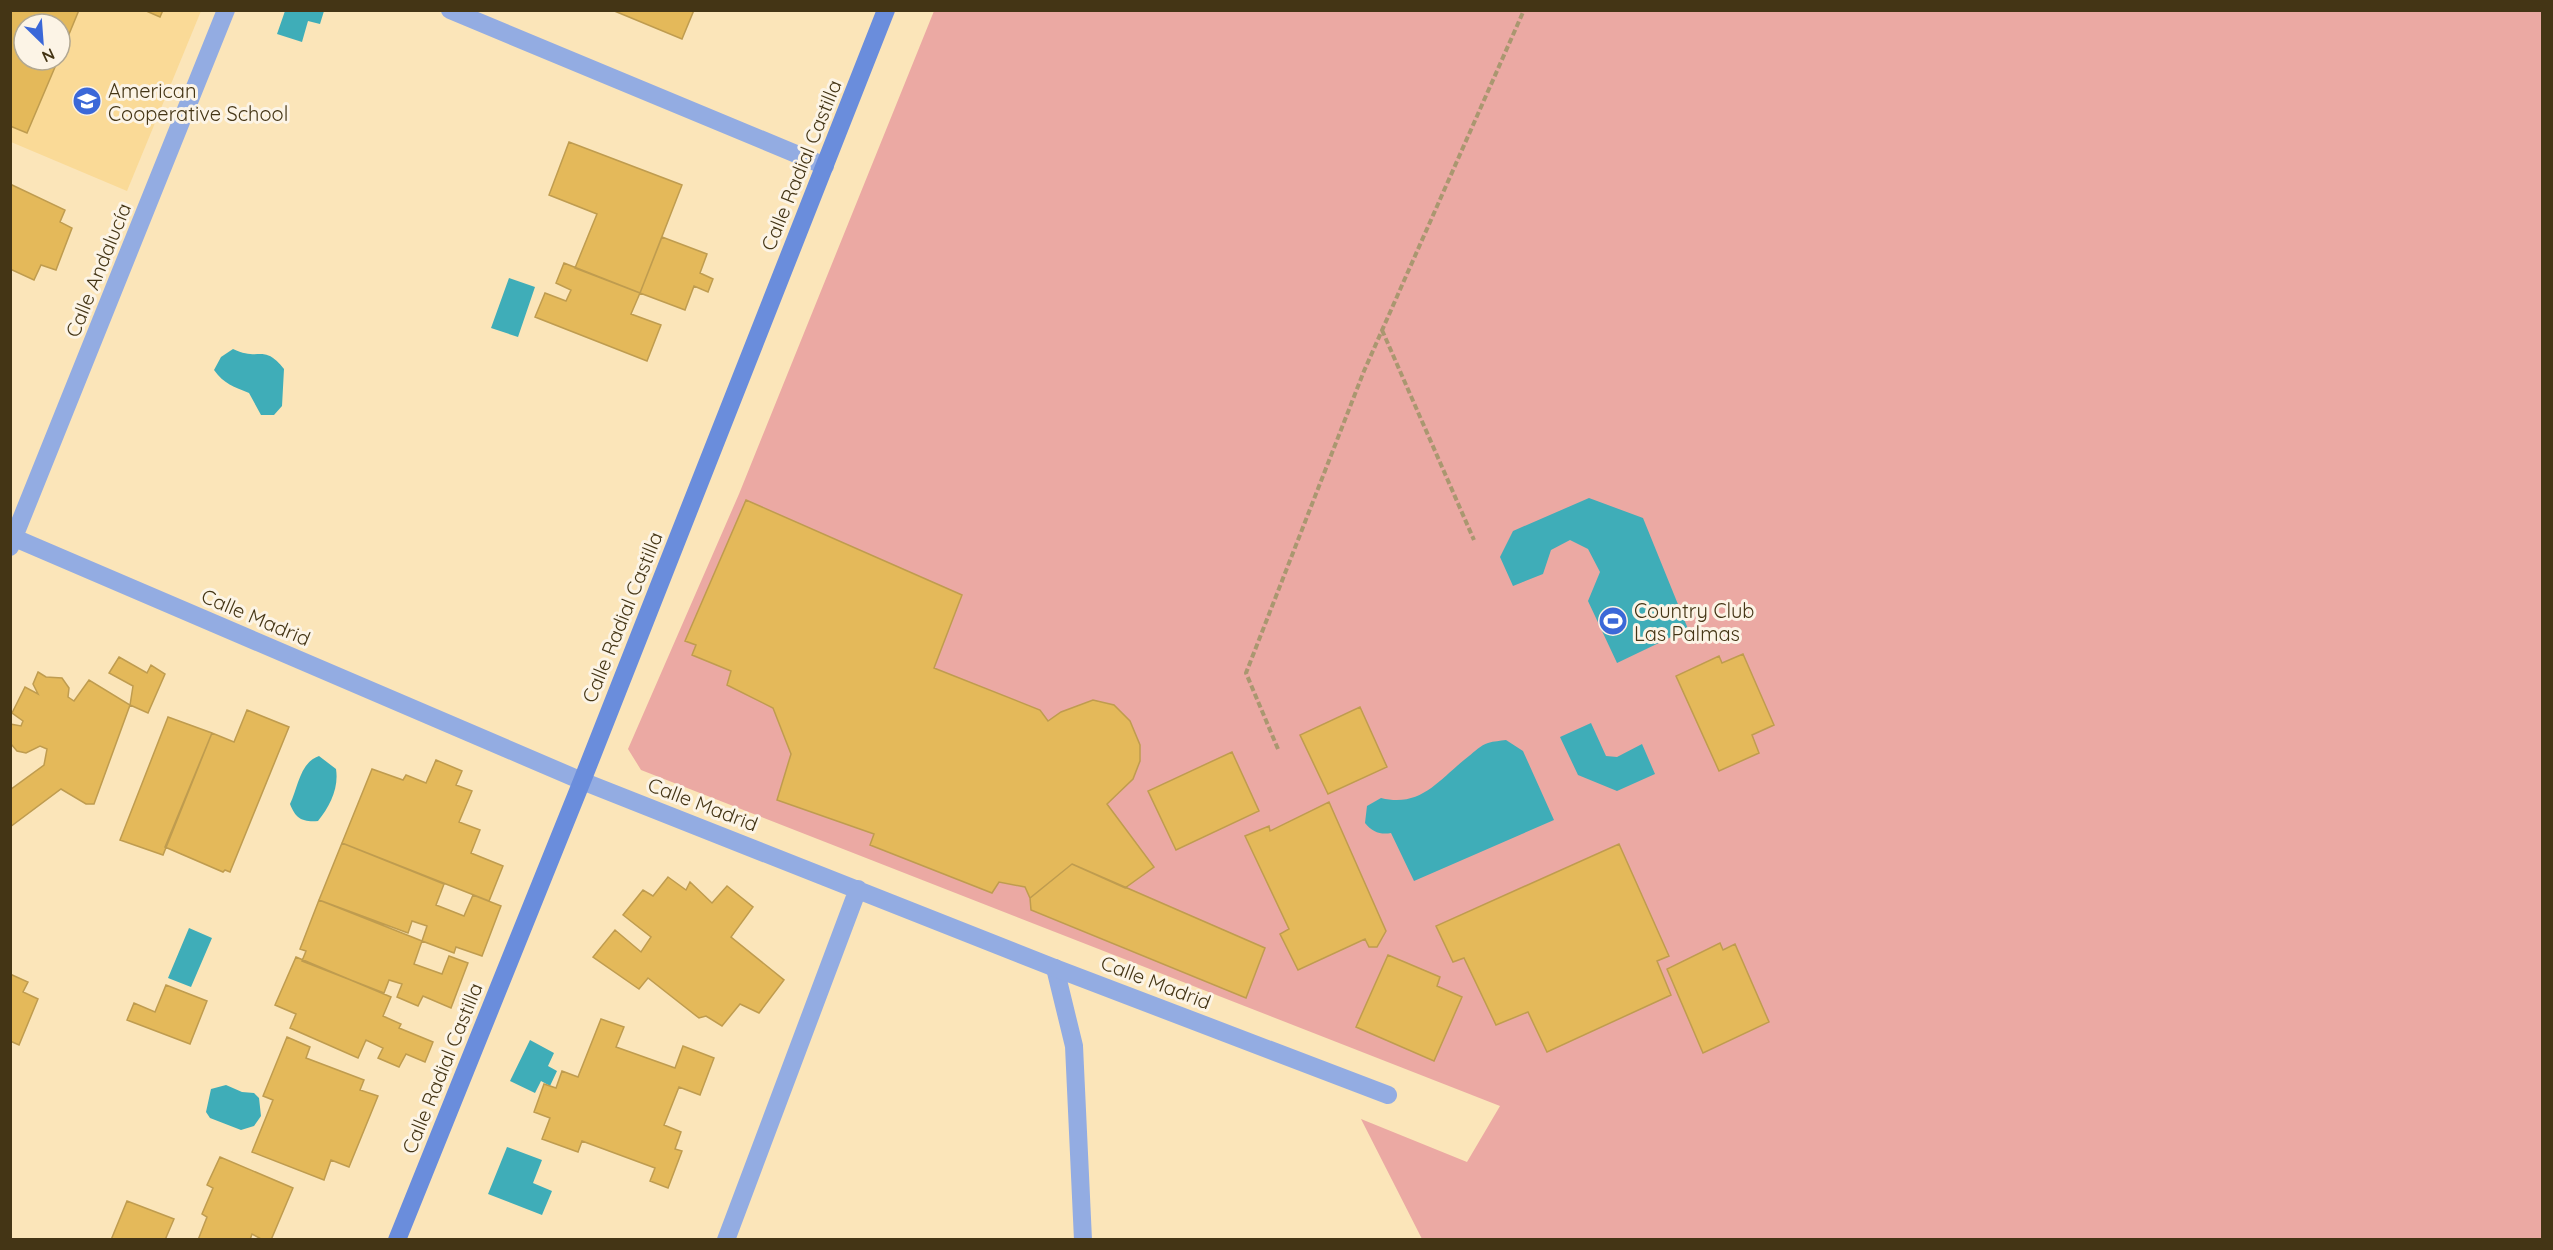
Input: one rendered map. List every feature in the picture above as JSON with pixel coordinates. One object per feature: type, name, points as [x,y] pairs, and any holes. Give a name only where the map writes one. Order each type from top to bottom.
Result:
[{"type":"street","name":"Calle Andalucía","points":[[12,540],[226,10]]},
{"type":"street","points":[[450,10],[825,166]]},
{"type":"street","name":"Calle Radial Castilla","points":[[397,1239],[582,781],[886,10]]},
{"type":"street","name":"Calle Madrid","points":[[12,540],[582,781],[1055,968],[1388,1095]]},
{"type":"street","points":[[726,1239],[858,889]]},
{"type":"street","points":[[1055,968],[1074,1046],[1083,1239]]},
{"type":"path","points":[[1278,749],[1246,673],[1364,370],[1524,10]]},
{"type":"path","points":[[1382,330],[1474,540]]},
{"type":"shaded area","name":"American Cooperative School","points":[[10,11],[201,11],[127,191],[11,142]]},
{"type":"shaded area","name":"Country Club Las Palmas","points":[[934,11],[2542,11],[2542,1239],[1422,1239],[1361,1119],[1467,1162],[1500,1106],[641,770],[628,749],[739,494]]},
{"type":"water","points":[[324,10],[320,24],[308,21],[302,42],[277,34],[285,11]]},
{"type":"water","points":[[509,278],[535,287],[518,337],[491,328]]},
{"type":"water","points":[[233,349],[242,353],[266,355],[277,361],[284,369],[282,406],[274,415],[261,415],[249,393],[226,382],[214,370],[221,357]]},
{"type":"water","points":[[1589,498],[1643,518],[1688,629],[1617,663],[1588,601],[1600,572],[1588,549],[1570,540],[1551,550],[1543,574],[1513,586],[1500,557],[1513,531]]},
{"type":"water","points":[[1591,723],[1606,756],[1617,757],[1642,744],[1655,774],[1617,791],[1578,775],[1560,737]]},
{"type":"water","points":[[1506,740],[1523,751],[1554,820],[1414,881],[1391,833],[1377,832],[1365,823],[1367,806],[1381,798],[1408,799],[1419,795],[1439,782],[1483,745]]},
{"type":"water","points":[[319,756],[336,769],[336,783],[330,803],[318,821],[308,821],[300,819],[290,804],[300,776],[308,764]]},
{"type":"water","points":[[189,928],[212,938],[191,987],[168,978]]},
{"type":"water","points":[[530,1040],[554,1053],[548,1066],[557,1071],[550,1086],[541,1081],[535,1093],[510,1081]]},
{"type":"water","points":[[226,1085],[242,1092],[254,1093],[259,1098],[261,1116],[254,1126],[241,1130],[210,1118],[206,1112],[211,1089]]},
{"type":"water","points":[[507,1147],[542,1160],[533,1183],[552,1191],[542,1215],[488,1194]]},
{"type":"building","points":[[10,10],[79,10],[72,27],[72,12],[12,12],[12,72],[53,72],[27,133],[10,126]]},
{"type":"building","points":[[144,10],[163,10],[160,17]]},
{"type":"building","points":[[612,10],[694,10],[682,39]]},
{"type":"building","points":[[569,142],[682,185],[640,293],[575,268],[597,214],[549,195]]},
{"type":"building","points":[[10,184],[65,210],[60,222],[72,228],[56,270],[41,265],[34,280],[10,269]]},
{"type":"building","points":[[662,237],[707,254],[700,273],[713,279],[708,292],[694,286],[685,310],[640,293]]},
{"type":"building","points":[[564,263],[640,293],[631,314],[661,325],[647,361],[535,317],[545,293],[566,301],[571,290],[556,283]]},
{"type":"building","points":[[746,500],[962,595],[934,668],[1040,710],[1048,721],[1061,712],[1093,700],[1114,705],[1130,721],[1140,745],[1140,761],[1133,779],[1107,804],[1154,867],[1125,888],[1072,864],[1030,898],[1025,887],[999,882],[992,893],[870,845],[874,834],[777,800],[791,754],[773,708],[727,685],[731,671],[692,655],[696,645],[685,641]]},
{"type":"building","points":[[1743,654],[1774,725],[1752,735],[1759,753],[1719,771],[1676,676],[1719,656],[1722,663]]},
{"type":"building","points":[[119,657],[147,673],[151,665],[165,674],[148,713],[130,705],[133,686],[109,673]]},
{"type":"building","points":[[38,672],[46,677],[62,678],[69,688],[68,697],[74,701],[89,680],[130,705],[94,804],[86,804],[61,789],[10,827],[10,790],[44,765],[47,749],[40,746],[26,753],[17,751],[11,744],[10,724],[21,726],[23,721],[12,713],[25,687],[38,694],[33,684]]},
{"type":"building","points":[[1360,707],[1387,767],[1328,794],[1300,735]]},
{"type":"building","points":[[247,710],[289,727],[230,872],[225,870],[223,872],[165,847],[212,733],[234,742]]},
{"type":"building","points":[[168,717],[212,733],[163,855],[120,840]]},
{"type":"building","points":[[1232,752],[1259,811],[1176,850],[1148,791]]},
{"type":"building","points":[[436,760],[462,771],[456,785],[472,791],[459,822],[480,830],[471,853],[503,866],[489,901],[342,843],[372,769],[403,780],[406,775],[426,783]]},
{"type":"building","points":[[1329,802],[1386,931],[1377,947],[1369,947],[1365,939],[1298,970],[1280,934],[1289,929],[1245,836],[1269,826],[1270,831]]},
{"type":"building","points":[[342,843],[444,884],[436,905],[464,916],[473,895],[501,906],[482,956],[456,947],[454,953],[422,941],[427,926],[412,921],[408,933],[319,900]]},
{"type":"building","points":[[1619,844],[1669,956],[1657,961],[1671,995],[1547,1052],[1528,1012],[1496,1025],[1464,958],[1453,962],[1436,926]]},
{"type":"building","points":[[1072,864],[1265,948],[1246,998],[1031,910],[1030,898]]},
{"type":"building","points":[[668,877],[686,890],[690,882],[712,903],[727,886],[753,907],[731,937],[784,980],[759,1013],[740,1004],[722,1026],[706,1016],[699,1018],[648,978],[639,989],[593,957],[615,930],[641,952],[651,937],[623,915],[643,890],[653,896]]},
{"type":"building","points":[[319,900],[422,941],[414,964],[442,974],[449,956],[468,963],[451,1008],[423,996],[418,1006],[397,997],[402,984],[389,980],[384,993],[302,961],[306,951],[300,949]]},
{"type":"building","points":[[1720,943],[1723,950],[1735,944],[1769,1022],[1703,1053],[1667,969]]},
{"type":"building","points":[[1388,955],[1440,977],[1437,986],[1462,997],[1434,1061],[1356,1027]]},
{"type":"building","points":[[296,957],[391,997],[383,1016],[401,1024],[399,1028],[433,1042],[425,1062],[406,1054],[399,1067],[378,1058],[383,1048],[366,1040],[358,1058],[290,1028],[296,1014],[275,1005]]},
{"type":"building","points":[[10,974],[28,982],[23,992],[38,999],[19,1045],[10,1041]]},
{"type":"building","points":[[166,985],[207,1001],[190,1044],[127,1020],[134,1003],[155,1012]]},
{"type":"building","points":[[601,1019],[624,1027],[616,1047],[675,1068],[683,1046],[714,1058],[700,1095],[679,1087],[664,1125],[681,1132],[675,1149],[682,1151],[668,1188],[650,1181],[655,1168],[582,1141],[578,1152],[542,1139],[550,1118],[534,1112],[544,1084],[556,1088],[562,1071],[578,1077]]},
{"type":"building","points":[[287,1037],[310,1047],[306,1058],[364,1080],[360,1090],[378,1096],[349,1167],[331,1160],[324,1180],[252,1152],[273,1100],[263,1096]]},
{"type":"building","points":[[220,1157],[293,1188],[271,1240],[263,1240],[252,1234],[250,1240],[198,1240],[207,1217],[202,1214],[213,1188],[207,1185]]},
{"type":"building","points":[[127,1201],[174,1219],[165,1240],[111,1240]]},
{"type":"place","name":"American Cooperative School","points":[[87,101]]},
{"type":"place","name":"Country Club Las Palmas","points":[[1613,621]]}]
